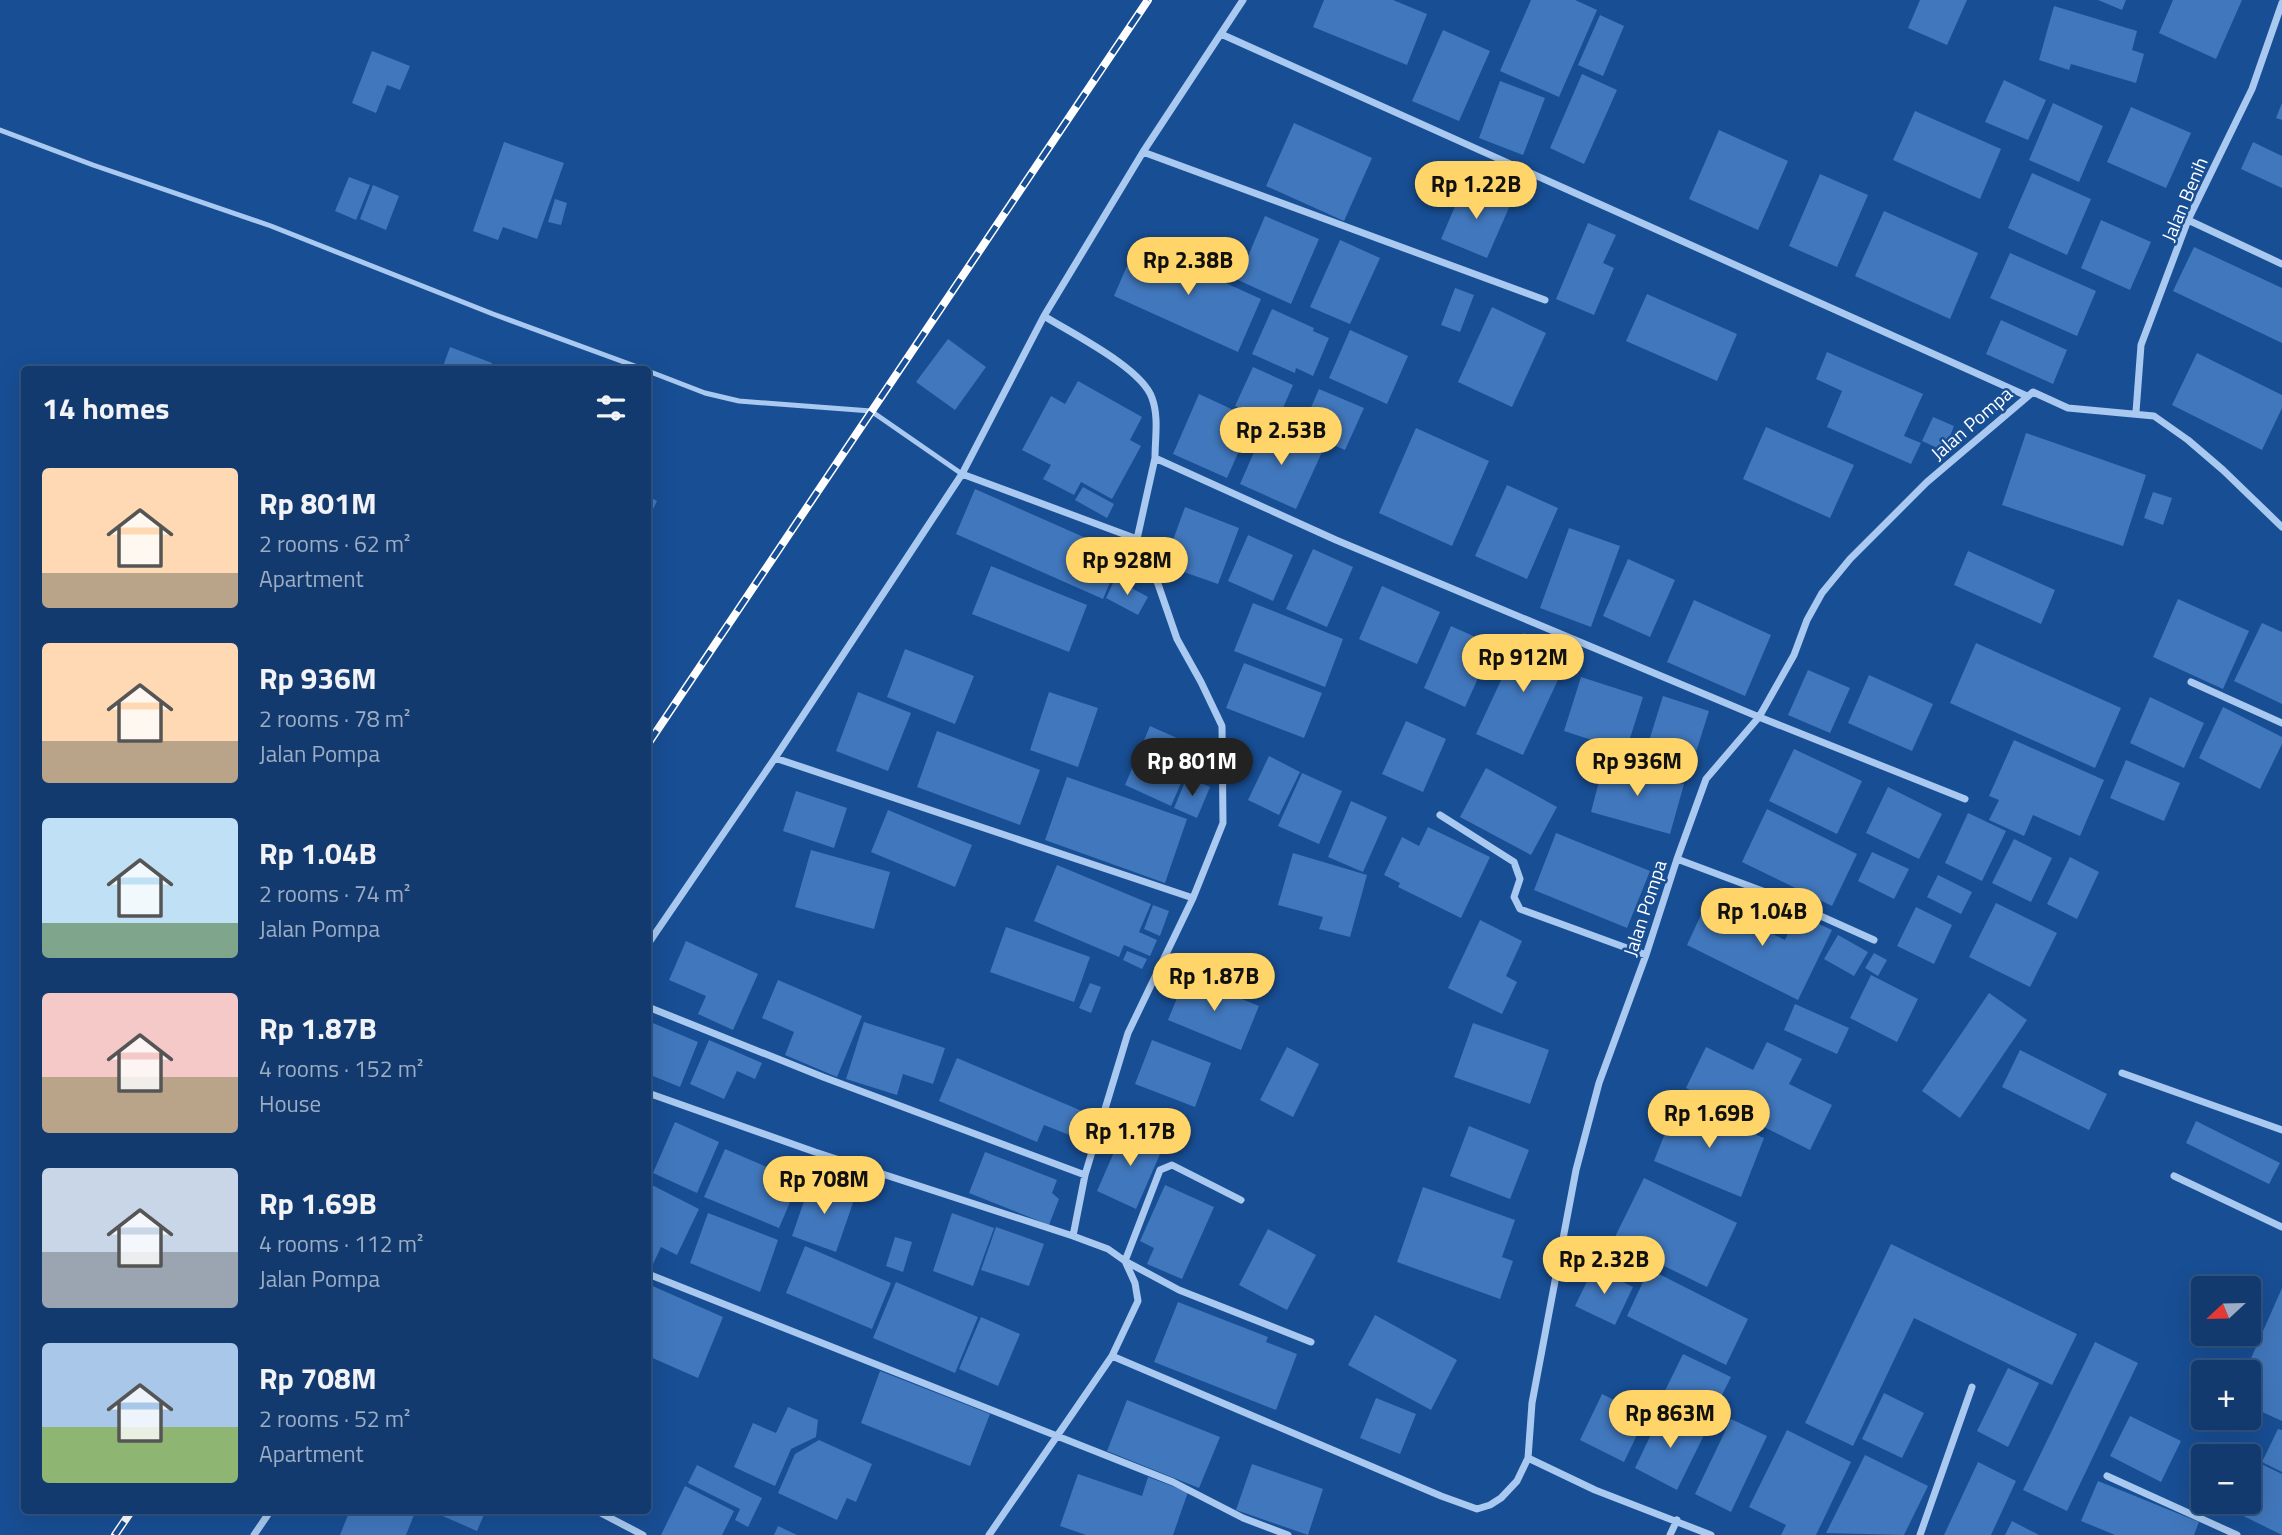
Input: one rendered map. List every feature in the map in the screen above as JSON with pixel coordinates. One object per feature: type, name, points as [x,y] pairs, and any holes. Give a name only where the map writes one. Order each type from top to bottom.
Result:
[{"type":"street","points":[[651,940],[775,758],[962,474],[1044,316],[1143,152],[1243,0]]},
{"type":"street","name":"Jalan Benih","points":[[2136,412],[2141,345],[2188,220],[2252,89],[2282,3]]},
{"type":"street","points":[[1221,34],[2026,396]]},
{"type":"street","points":[[1143,152],[1545,299]]},
{"type":"street","points":[[2188,220],[2282,264]]},
{"type":"street","points":[[1044,316],[1119,362],[1139,378],[1152,395],[1157,416],[1155,458],[1136,539],[1158,584],[1177,639],[1222,726],[1223,823],[1193,898],[1128,1033],[1085,1175],[1073,1236]]},
{"type":"street","name":"Jalan Pompa","points":[[1528,1458],[1532,1403],[1576,1170],[1598,1083],[1646,955],[1706,779],[1759,717],[1794,655],[1817,602],[1850,559],[1927,482],[2026,396],[2033,392],[2068,408],[2136,412]]},
{"type":"street","points":[[2136,412],[2154,416],[2188,440],[2282,527]]},
{"type":"street","points":[[1155,458],[1336,540],[1759,717],[1965,799]]},
{"type":"street","points":[[962,474],[1136,539]]},
{"type":"street","points":[[2192,682],[2282,723]]},
{"type":"street","points":[[775,758],[1193,898]]},
{"type":"street","points":[[1440,814],[1514,862],[1520,879],[1514,897],[1520,909],[1646,955]]},
{"type":"street","points":[[1677,859],[1776,896],[1874,940]]},
{"type":"street","points":[[651,1008],[823,1077],[1085,1175]]},
{"type":"street","points":[[2122,1073],[2282,1130]]},
{"type":"street","points":[[651,1094],[815,1152],[1108,1249],[1179,1290],[1311,1342]]},
{"type":"street","points":[[989,1535],[1112,1356],[1138,1301],[1135,1283],[1125,1261],[1160,1170],[1172,1165],[1241,1200]]},
{"type":"street","points":[[2174,1176],[2282,1227]]},
{"type":"street","points":[[651,1275],[1173,1482],[1243,1518],[1288,1535]]},
{"type":"street","points":[[1112,1356],[1477,1509],[1501,1498],[1517,1480],[1528,1458],[1595,1490],[1711,1535]]},
{"type":"street","points":[[1920,1535],[1972,1387]]},
{"type":"street","points":[[2107,1476],[2237,1535]]},
{"type":"street","points":[[254,1535],[268,1514]]},
{"type":"street","points":[[603,1514],[643,1535]]},
{"type":"street","points":[[1670,1535],[1677,1520]]},
{"type":"lane","points":[[0,130],[271,226],[635,366]]},
{"type":"lane","points":[[651,372],[705,393],[739,401],[871,411],[962,474]]},
{"type":"building","points":[[1324,0],[1393,0],[1427,14],[1407,65],[1313,27]]},
{"type":"building","points":[[1531,0],[1575,0],[1597,10],[1559,97],[1500,71]]},
{"type":"building","points":[[1920,0],[1967,0],[1947,45],[1908,28]]},
{"type":"building","points":[[2098,0],[2126,0],[2122,10]]},
{"type":"building","points":[[2173,0],[2242,0],[2216,59],[2159,33]]},
{"type":"building","points":[[2054,6],[2137,31],[2132,50],[2144,54],[2136,83],[2071,64],[2069,70],[2039,60]]},
{"type":"building","points":[[1600,15],[1624,26],[1603,76],[1578,65]]},
{"type":"building","points":[[1443,30],[1490,51],[1459,121],[1412,101]]},
{"type":"building","points":[[372,51],[410,66],[400,90],[387,85],[376,113],[352,103]]},
{"type":"building","points":[[1582,74],[1617,90],[1584,164],[1550,148]]},
{"type":"building","points":[[2004,80],[2046,100],[2028,140],[1985,122]]},
{"type":"building","points":[[1500,81],[1545,98],[1523,155],[1479,138]]},
{"type":"building","points":[[2053,103],[2103,126],[2079,182],[2029,160]]},
{"type":"building","points":[[2282,103],[2282,120],[2276,118]]},
{"type":"building","points":[[2131,107],[2191,133],[2166,188],[2107,162]]},
{"type":"building","points":[[1915,111],[2001,149],[1980,199],[1893,160]]},
{"type":"building","points":[[1294,123],[1372,158],[1344,221],[1266,186]]},
{"type":"building","points":[[1719,130],[1788,161],[1758,230],[1689,199]]},
{"type":"building","points":[[504,142],[564,163],[537,239],[503,227],[498,240],[473,231]]},
{"type":"building","points":[[2253,142],[2282,156],[2282,188],[2241,169]]},
{"type":"building","points":[[2032,173],[2091,199],[2067,255],[2008,228]]},
{"type":"building","points":[[1820,174],[1868,195],[1837,267],[1789,246]]},
{"type":"building","points":[[349,177],[370,185],[356,220],[335,211]]},
{"type":"building","points":[[1465,183],[1511,203],[1487,258],[1441,239]]},
{"type":"building","points":[[373,185],[399,196],[386,230],[360,219]]},
{"type":"building","points":[[555,199],[567,203],[561,225],[548,222]]},
{"type":"building","points":[[1884,211],[1978,253],[1950,319],[1855,276]]},
{"type":"building","points":[[1265,216],[1319,239],[1291,304],[1238,280]]},
{"type":"building","points":[[2101,220],[2151,242],[2130,290],[2081,268]]},
{"type":"building","points":[[1588,223],[1616,235],[1603,263],[1614,268],[1594,315],[1556,299]]},
{"type":"building","points":[[1340,240],[1380,258],[1350,324],[1310,307]]},
{"type":"building","points":[[1137,243],[1261,299],[1238,352],[1114,296]]},
{"type":"building","points":[[2194,247],[2282,288],[2282,343],[2173,291]]},
{"type":"building","points":[[2010,253],[2096,291],[2077,336],[1990,298]]},
{"type":"building","points":[[1455,288],[1474,295],[1460,332],[1441,325]]},
{"type":"building","points":[[1647,294],[1737,334],[1717,381],[1626,341]]},
{"type":"building","points":[[1492,307],[1546,333],[1512,407],[1458,382]]},
{"type":"building","points":[[1272,309],[1314,328],[1313,331],[1329,338],[1313,376],[1296,368],[1295,373],[1252,354]]},
{"type":"building","points":[[2001,320],[2067,350],[2053,384],[1986,354]]},
{"type":"building","points":[[1350,330],[1408,356],[1387,404],[1329,378]]},
{"type":"building","points":[[948,339],[986,367],[955,410],[916,382]]},
{"type":"building","points":[[450,347],[492,363],[491,366],[443,366]]},
{"type":"building","points":[[1827,352],[1923,394],[1904,436],[1921,443],[1911,464],[1827,427],[1842,391],[1816,379]]},
{"type":"building","points":[[2197,353],[2282,395],[2282,408],[2262,450],[2172,405]]},
{"type":"building","points":[[1253,367],[1293,385],[1276,424],[1235,406]]},
{"type":"building","points":[[1078,381],[1142,417],[1130,440],[1141,446],[1112,499],[1081,482],[1074,495],[1043,479],[1051,465],[1022,450],[1051,396],[1065,404]]},
{"type":"building","points":[[1319,389],[1364,408],[1345,450],[1301,431]]},
{"type":"building","points":[[1199,394],[1253,419],[1227,478],[1173,454]]},
{"type":"building","points":[[1933,417],[1954,426],[1944,451],[1922,441]]},
{"type":"building","points":[[1266,425],[1323,450],[1296,509],[1240,484]]},
{"type":"building","points":[[1766,427],[1854,465],[1830,518],[1743,479]]},
{"type":"building","points":[[1416,428],[1489,461],[1452,546],[1379,513]]},
{"type":"building","points":[[2026,433],[2146,475],[2123,546],[2002,505]]},
{"type":"building","points":[[1507,485],[1558,508],[1527,579],[1475,556]]},
{"type":"building","points":[[1083,487],[1114,504],[1107,518],[1075,500]]},
{"type":"building","points":[[975,489],[1122,554],[1103,599],[956,534]]},
{"type":"building","points":[[2153,492],[2172,498],[2163,525],[2144,518]]},
{"type":"building","points":[[651,498],[657,501],[651,513]]},
{"type":"building","points":[[1185,507],[1239,528],[1218,584],[1164,565]]},
{"type":"building","points":[[1569,528],[1620,546],[1591,627],[1540,608]]},
{"type":"building","points":[[1248,535],[1293,555],[1273,601],[1228,581]]},
{"type":"building","points":[[1313,549],[1353,567],[1327,627],[1286,609]]},
{"type":"building","points":[[1968,551],[2055,590],[2041,624],[1954,585]]},
{"type":"building","points":[[1628,559],[1675,580],[1650,637],[1603,616]]},
{"type":"building","points":[[991,566],[1087,605],[1069,652],[972,614]]},
{"type":"building","points":[[1115,579],[1148,597],[1138,615],[1106,598]]},
{"type":"building","points":[[1382,586],[1440,612],[1417,664],[1359,639]]},
{"type":"building","points":[[2178,599],[2249,631],[2223,689],[2153,657]]},
{"type":"building","points":[[1694,600],[1771,635],[1745,696],[1667,662]]},
{"type":"building","points":[[1253,603],[1343,639],[1325,687],[1234,651]]},
{"type":"building","points":[[2262,623],[2282,632],[2282,704],[2234,681]]},
{"type":"building","points":[[1451,626],[1493,645],[1465,707],[1424,688]]},
{"type":"building","points":[[1523,633],[1570,654],[1523,755],[1476,734]]},
{"type":"building","points":[[1976,643],[2121,708],[2095,768],[1950,703]]},
{"type":"building","points":[[905,649],[974,676],[955,724],[887,697]]},
{"type":"building","points":[[1244,663],[1322,693],[1304,738],[1226,708]]},
{"type":"building","points":[[1808,670],[1850,688],[1830,733],[1788,715]]},
{"type":"building","points":[[1869,675],[1933,704],[1912,751],[1848,723]]},
{"type":"building","points":[[1581,677],[1643,697],[1626,751],[1564,731]]},
{"type":"building","points":[[858,692],[911,713],[888,771],[836,751]]},
{"type":"building","points":[[1049,692],[1098,708],[1078,767],[1030,750]]},
{"type":"building","points":[[1663,696],[1709,711],[1689,774],[1643,760]]},
{"type":"building","points":[[2150,697],[2204,723],[2184,768],[2130,743]]},
{"type":"building","points":[[2223,707],[2282,737],[2282,744],[2260,789],[2199,758]]},
{"type":"building","points":[[1406,721],[1446,739],[1423,792],[1382,774]]},
{"type":"building","points":[[1150,726],[1197,747],[1171,806],[1125,785]]},
{"type":"building","points":[[937,731],[1040,770],[1020,825],[917,787]]},
{"type":"building","points":[[2014,740],[2104,780],[2080,836],[2033,815],[2024,836],[1989,820],[1999,800],[1989,796]]},
{"type":"building","points":[[1794,749],[1862,781],[1837,834],[1769,801]]},
{"type":"building","points":[[1269,756],[1300,772],[1279,815],[1248,800]]},
{"type":"building","points":[[2126,760],[2180,783],[2164,821],[2110,798]]},
{"type":"building","points":[[1604,762],[1684,784],[1670,834],[1591,812]]},
{"type":"building","points":[[1486,768],[1557,807],[1531,855],[1460,817]]},
{"type":"building","points":[[1302,773],[1342,791],[1319,844],[1278,826]]},
{"type":"building","points":[[1067,777],[1187,819],[1165,883],[1045,840]]},
{"type":"building","points":[[1187,777],[1210,787],[1197,818],[1174,808]]},
{"type":"building","points":[[1888,787],[1942,814],[1919,859],[1866,833]]},
{"type":"building","points":[[796,791],[847,808],[834,848],[783,831]]},
{"type":"building","points":[[1351,801],[1387,817],[1363,872],[1328,857]]},
{"type":"building","points":[[1767,809],[1857,854],[1832,906],[1742,862]]},
{"type":"building","points":[[888,810],[972,845],[955,887],[871,852]]},
{"type":"building","points":[[1968,813],[2006,831],[1982,881],[1945,863]]},
{"type":"building","points":[[1428,827],[1490,857],[1461,918],[1398,887],[1400,883],[1384,875],[1402,837],[1419,846]]},
{"type":"building","points":[[1556,833],[1650,871],[1627,928],[1534,890]]},
{"type":"building","points":[[2014,839],[2052,858],[2031,902],[1992,883]]},
{"type":"building","points":[[811,850],[890,872],[874,929],[795,907]]},
{"type":"building","points":[[1872,852],[1909,869],[1894,899],[1858,881]]},
{"type":"building","points":[[1293,853],[1367,875],[1350,937],[1319,929],[1323,917],[1278,905]]},
{"type":"building","points":[[2070,857],[2099,872],[2077,919],[2047,904]]},
{"type":"building","points":[[1057,865],[1151,904],[1139,932],[1157,940],[1150,956],[1124,945],[1119,957],[1034,921]]},
{"type":"building","points":[[1938,875],[1972,892],[1961,914],[1927,897]]},
{"type":"building","points":[[1707,902],[1785,940],[1797,914],[1832,930],[1798,1000],[1687,945]]},
{"type":"building","points":[[1996,903],[2057,933],[2030,987],[1969,957]]},
{"type":"building","points":[[1153,905],[1169,911],[1160,936],[1144,929]]},
{"type":"building","points":[[1916,907],[1952,925],[1934,964],[1897,946]]},
{"type":"building","points":[[1480,920],[1522,941],[1506,976],[1517,982],[1502,1014],[1448,988]]},
{"type":"building","points":[[1006,927],[1090,957],[1074,1002],[990,972]]},
{"type":"building","points":[[1838,935],[1868,952],[1854,976],[1824,959]]},
{"type":"building","points":[[686,941],[758,974],[733,1030],[698,1014],[706,996],[669,980]]},
{"type":"building","points":[[1127,951],[1147,959],[1142,969],[1123,960]]},
{"type":"building","points":[[1874,953],[1887,960],[1878,976],[1865,968]]},
{"type":"building","points":[[1871,975],[1918,999],[1897,1042],[1850,1018]]},
{"type":"building","points":[[1186,976],[1259,1006],[1241,1050],[1168,1020]]},
{"type":"building","points":[[778,980],[862,1016],[837,1077],[785,1055],[794,1032],[762,1018]]},
{"type":"building","points":[[1090,983],[1101,987],[1091,1013],[1079,1008]]},
{"type":"building","points":[[1989,993],[2027,1020],[1960,1118],[1922,1091]]},
{"type":"building","points":[[1795,1004],[1849,1028],[1837,1054],[1784,1030]]},
{"type":"building","points":[[651,1022],[698,1042],[680,1087],[651,1075]]},
{"type":"building","points":[[864,1022],[945,1048],[933,1084],[903,1074],[897,1095],[846,1079]]},
{"type":"building","points":[[1473,1023],[1549,1050],[1530,1104],[1454,1077]]},
{"type":"building","points":[[709,1040],[762,1063],[755,1079],[737,1071],[724,1099],[690,1084]]},
{"type":"building","points":[[1152,1040],[1211,1063],[1195,1107],[1135,1084]]},
{"type":"building","points":[[1767,1042],[1802,1059],[1789,1084],[1832,1105],[1810,1150],[1686,1088],[1706,1047],[1753,1070]]},
{"type":"building","points":[[1287,1047],[1319,1064],[1293,1117],[1260,1100]]},
{"type":"building","points":[[2020,1050],[2107,1094],[2089,1130],[2002,1087]]},
{"type":"building","points":[[957,1058],[1082,1111],[1072,1136],[1044,1125],[1037,1142],[939,1101]]},
{"type":"building","points":[[1677,1103],[1764,1138],[1741,1197],[1654,1161]]},
{"type":"building","points":[[2196,1121],[2280,1163],[2269,1184],[2186,1143]]},
{"type":"building","points":[[675,1122],[719,1142],[697,1193],[653,1173]]},
{"type":"building","points":[[1469,1126],[1529,1150],[1510,1199],[1450,1176]]},
{"type":"building","points":[[1125,1127],[1164,1145],[1136,1209],[1097,1191]]},
{"type":"building","points":[[725,1149],[799,1181],[779,1228],[704,1197]]},
{"type":"building","points":[[985,1152],[1057,1180],[1052,1193],[1059,1199],[1049,1225],[969,1193]]},
{"type":"building","points":[[1644,1178],[1737,1223],[1707,1287],[1613,1241]]},
{"type":"building","points":[[811,1181],[855,1197],[836,1252],[792,1236]]},
{"type":"building","points":[[651,1185],[699,1209],[677,1255],[661,1247],[653,1264]]},
{"type":"building","points":[[1165,1185],[1214,1207],[1182,1279],[1147,1264],[1154,1248],[1140,1241]]},
{"type":"building","points":[[1423,1187],[1515,1220],[1502,1257],[1513,1261],[1500,1299],[1397,1262]]},
{"type":"building","points":[[708,1213],[778,1240],[760,1292],[690,1263]]},
{"type":"building","points":[[952,1213],[994,1228],[973,1286],[933,1271]]},
{"type":"building","points":[[996,1227],[1044,1244],[1029,1286],[981,1270]]},
{"type":"building","points":[[1268,1229],[1316,1255],[1287,1310],[1239,1285]]},
{"type":"building","points":[[895,1237],[912,1242],[903,1272],[886,1266]]},
{"type":"building","points":[[1891,1244],[2077,1334],[2052,1385],[1914,1318],[1853,1446],[1805,1423]]},
{"type":"building","points":[[805,1246],[891,1283],[872,1329],[786,1293]]},
{"type":"building","points":[[1594,1267],[1633,1287],[1615,1325],[1575,1306]]},
{"type":"building","points":[[1649,1269],[1748,1319],[1726,1365],[1627,1316]]},
{"type":"building","points":[[896,1282],[978,1317],[955,1373],[873,1338]]},
{"type":"building","points":[[651,1285],[723,1317],[698,1378],[651,1357]]},
{"type":"building","points":[[2282,1288],[2282,1421],[2261,1411],[2261,1360],[2250,1360],[2256,1346],[2261,1346],[2261,1336]]},
{"type":"building","points":[[1178,1302],[1268,1337],[1266,1342],[1297,1354],[1276,1410],[1154,1362]]},
{"type":"building","points":[[1375,1315],[1457,1360],[1431,1410],[1348,1365]]},
{"type":"building","points":[[981,1317],[1020,1334],[998,1386],[959,1369]]},
{"type":"building","points":[[2095,1342],[2138,1363],[2067,1511],[2023,1490]]},
{"type":"building","points":[[1683,1354],[1731,1377],[1708,1423],[1661,1399]]},
{"type":"building","points":[[2008,1368],[2039,1383],[2008,1447],[1977,1431]]},
{"type":"building","points":[[880,1371],[990,1414],[970,1466],[861,1423]]},
{"type":"building","points":[[1884,1393],[1924,1413],[1902,1458],[1862,1439]]},
{"type":"building","points":[[1602,1394],[1646,1416],[1624,1462],[1580,1440]]},
{"type":"building","points":[[1376,1398],[1416,1414],[1400,1454],[1360,1438]]},
{"type":"building","points":[[1127,1400],[1220,1437],[1199,1488],[1107,1451]]},
{"type":"building","points":[[788,1407],[818,1420],[816,1437],[791,1449],[775,1486],[734,1467],[753,1423],[776,1433]]},
{"type":"building","points":[[1662,1411],[1705,1433],[1677,1490],[1635,1468]]},
{"type":"building","points":[[2130,1416],[2181,1441],[2161,1482],[2110,1456]]},
{"type":"building","points":[[1731,1419],[1767,1436],[1731,1512],[1695,1494]]},
{"type":"building","points":[[2278,1429],[2282,1430],[2282,1472],[2262,1462]]},
{"type":"building","points":[[1787,1430],[1851,1462],[1816,1535],[1781,1535],[1786,1525],[1749,1507]]},
{"type":"building","points":[[819,1440],[872,1464],[856,1502],[847,1498],[837,1520],[778,1493],[795,1454]]},
{"type":"building","points":[[1865,1455],[1928,1486],[1904,1535],[1826,1533]]},
{"type":"building","points":[[1978,1462],[2016,1481],[1991,1535],[1944,1535]]},
{"type":"building","points":[[1252,1464],[1323,1489],[1308,1535],[1236,1510]]},
{"type":"building","points":[[2261,1464],[2282,1474],[2282,1535],[2239,1514],[2261,1514]]},
{"type":"building","points":[[697,1465],[762,1498],[748,1527],[735,1520],[740,1509],[688,1483]]},
{"type":"building","points":[[1078,1474],[1142,1496],[1148,1477],[1188,1492],[1173,1535],[1086,1535],[1060,1526]]},
{"type":"building","points":[[2098,1481],[2199,1522],[2194,1535],[2115,1535],[2081,1521]]},
{"type":"building","points":[[685,1486],[734,1511],[722,1535],[661,1535]]},
{"type":"building","points":[[348,1514],[414,1514],[406,1535],[340,1535]]},
{"type":"building","points":[[438,1514],[484,1514],[477,1531]]},
{"type":"building","points":[[2012,1521],[2039,1535],[2005,1535]]},
{"type":"building","points":[[778,1526],[797,1535],[774,1535]]},
{"type":"railway","points":[[651,740],[1148,0]]},
{"type":"railway","points":[[115,1535],[129,1514]]}]
